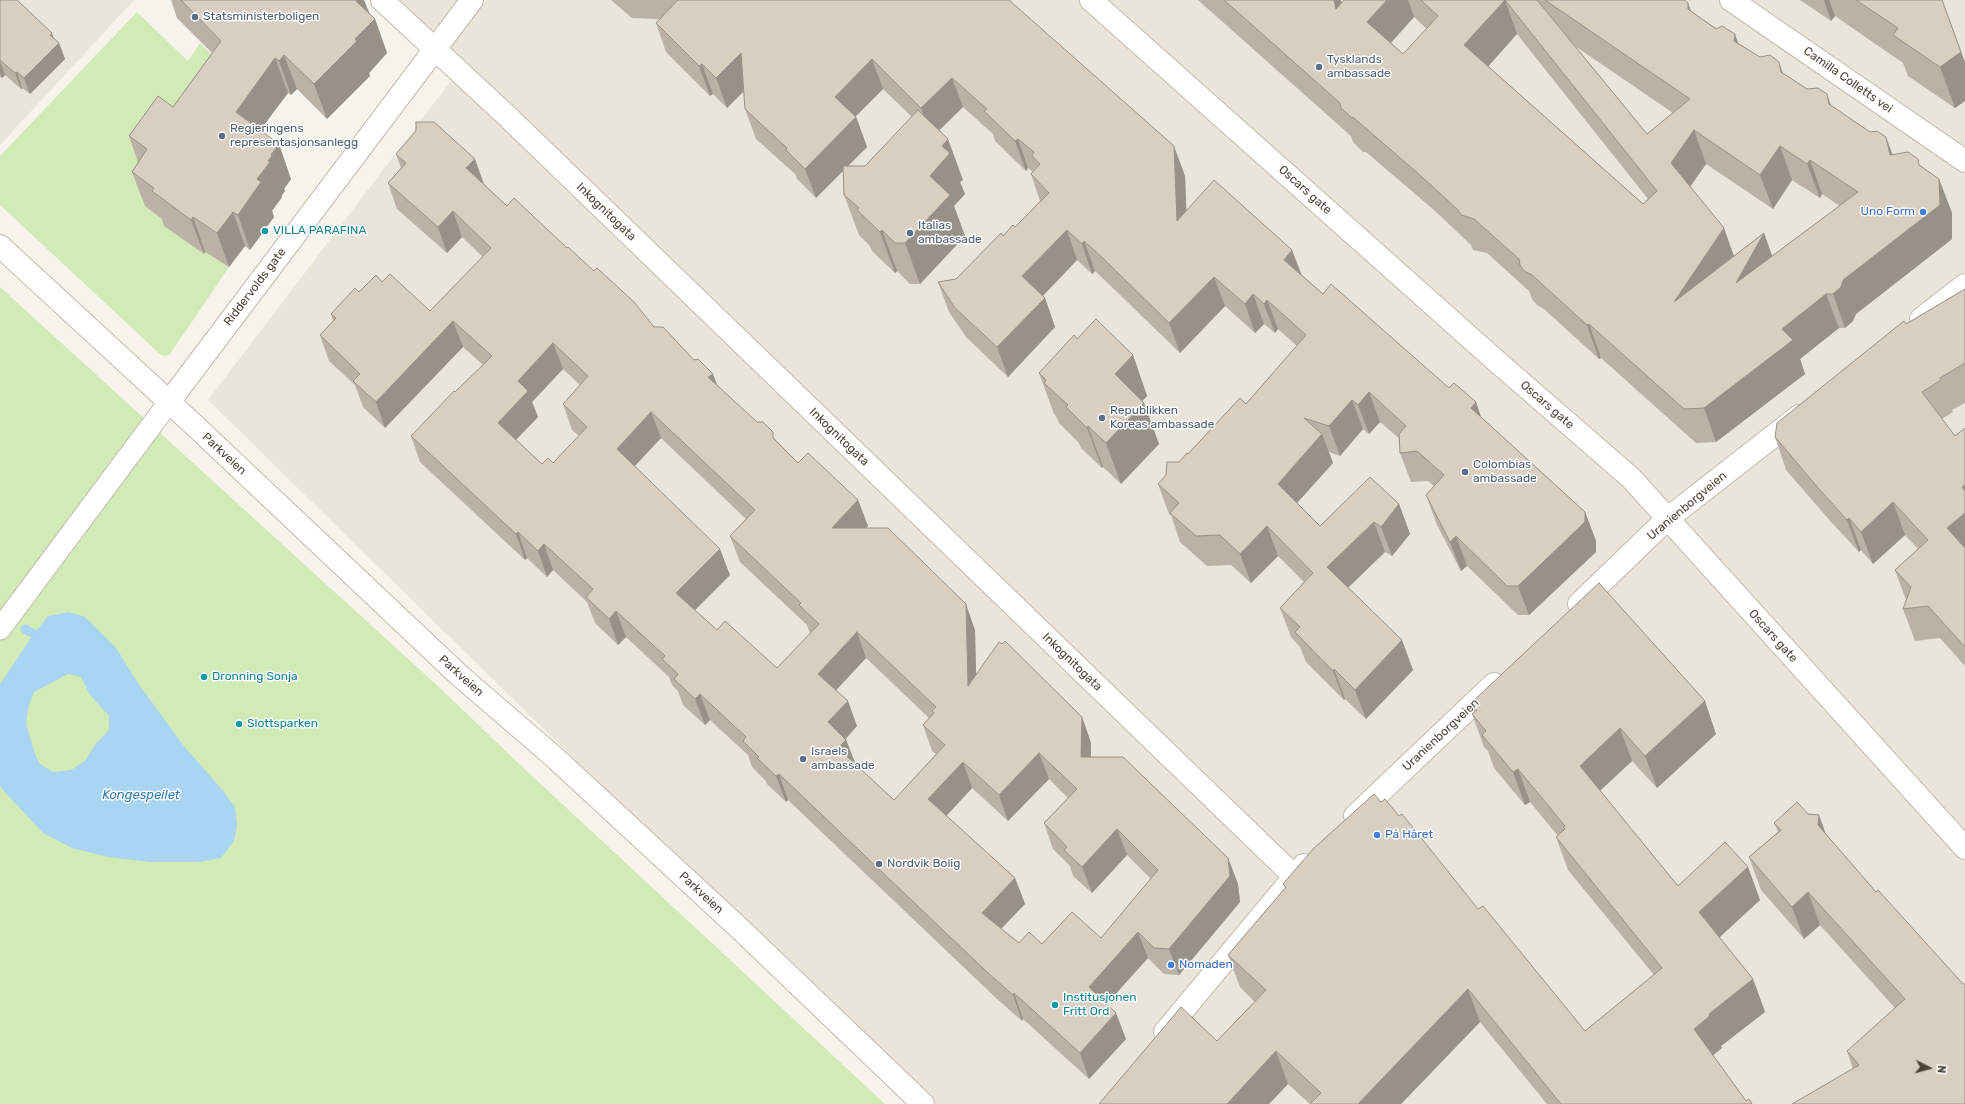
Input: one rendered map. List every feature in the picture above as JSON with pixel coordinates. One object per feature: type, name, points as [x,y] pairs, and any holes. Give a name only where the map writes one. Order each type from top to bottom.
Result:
[{"type":"street","name":"Inkognitogata","points":[[382,0],[506,116],[1294,876]]},
{"type":"street","name":"Riddervolds gate","points":[[169,402],[472,0]]},
{"type":"street","name":"Oscars gate","points":[[1091,0],[1494,359],[1631,478],[1965,848]]},
{"type":"street","name":"Camilla Colletts vei","points":[[1731,0],[1965,161]]},
{"type":"street","name":"Parkveien","points":[[0,246],[169,402],[460,676],[552,756],[739,928],[923,1104]]},
{"type":"street","points":[[1906,332],[1965,285]]},
{"type":"street","points":[[0,629],[169,402]]},
{"type":"street","name":"Uranienborgveien","points":[[1562,620],[1667,519],[1812,406]]},
{"type":"street","name":"Uranienborgveien","points":[[1340,830],[1511,669]]},
{"type":"street","points":[[1151,1049],[1294,876],[1319,851]]},
{"type":"shaded area","points":[[0,0],[134,0],[0,145]]},
{"type":"shaded area","points":[[396,0],[1965,0],[1965,1104],[926,1104],[208,400],[463,65]]},
{"type":"green space","points":[[137,12],[188,61],[200,43],[233,76],[145,206],[167,222],[165,226],[204,254],[205,252],[229,267],[170,354],[166,356],[161,355],[0,205],[0,156]]},
{"type":"green space","name":"Slottsparken","points":[[0,287],[440,688],[515,760],[885,1104],[0,1104]]},
{"type":"water","name":"Kongespeilet","points":[[69,612],[85,617],[116,648],[140,686],[183,745],[224,792],[235,807],[237,825],[234,841],[221,858],[199,862],[151,862],[108,857],[72,848],[43,833],[2,789],[0,785],[0,684],[48,616]],"holes":[[[68,674],[81,677],[90,695],[109,716],[109,730],[94,746],[85,761],[71,770],[53,772],[40,764],[35,754],[26,724],[28,708],[34,692]]]},
{"type":"building","points":[[0,0],[17,0],[52,33],[50,35],[59,43],[24,78],[17,72],[15,73],[0,60]]},
{"type":"building","name":"Regjeringens representasjonsanlegg","points":[[181,0],[357,0],[356,1],[375,19],[355,39],[357,41],[314,84],[284,55],[279,61],[275,58],[236,112],[279,144],[268,161],[270,162],[257,179],[261,182],[238,215],[233,212],[217,233],[193,217],[191,220],[152,191],[154,188],[132,172],[147,149],[129,136],[158,96],[173,107],[221,41]]},
{"type":"building","points":[[678,0],[1009,0],[1174,146],[1177,221],[1214,180],[1292,250],[1284,260],[1323,294],[1331,284],[1449,388],[1454,383],[1476,402],[1471,408],[1585,512],[1585,522],[1518,586],[1507,586],[1456,536],[1450,542],[1426,495],[1444,475],[1417,451],[1400,453],[1399,434],[1406,426],[1369,392],[1358,405],[1352,400],[1329,426],[1304,418],[1322,434],[1278,484],[1320,526],[1370,477],[1399,504],[1381,527],[1374,522],[1327,567],[1402,640],[1355,690],[1334,669],[1333,671],[1295,632],[1300,627],[1280,608],[1313,573],[1267,526],[1240,554],[1220,535],[1196,536],[1170,513],[1179,503],[1158,484],[1166,475],[1167,462],[1179,462],[1240,398],[1246,404],[1306,335],[1267,300],[1264,304],[1253,294],[1245,304],[1214,277],[1169,323],[1106,261],[1084,241],[1082,244],[1067,230],[1022,276],[1045,298],[997,347],[955,308],[938,282],[956,279],[1001,233],[1003,236],[1013,225],[1015,227],[1049,193],[1031,174],[1040,164],[1032,156],[1034,152],[1018,139],[1015,141],[984,111],[987,109],[952,78],[921,108],[872,59],[835,97],[856,117],[805,169],[786,150],[787,148],[745,109],[741,53],[716,78],[702,64],[699,66],[656,23]]},
{"type":"building","points":[[1224,0],[1334,0],[1336,9],[1344,0],[1387,0],[1367,22],[1403,54],[1438,16],[1421,0],[1505,0],[1537,0],[1647,134],[1690,99],[1545,0],[1684,0],[1688,3],[1688,9],[1716,29],[1722,26],[1735,34],[1734,41],[1760,57],[1770,55],[1779,62],[1781,72],[1807,89],[1818,88],[1827,94],[1829,104],[1870,132],[1877,131],[1886,137],[1890,155],[1908,152],[1918,159],[1919,165],[1939,179],[1940,205],[1843,280],[1841,287],[1833,294],[1826,294],[1782,329],[1793,340],[1704,408],[1684,409],[1589,324],[1587,325],[1532,275],[1524,271],[1520,265],[1519,259],[1474,219],[1461,215],[1458,210],[1421,176],[1341,108],[1340,103]],"holes":[[[1505,0],[1657,191],[1643,204],[1464,45]],[[1694,130],[1760,175],[1780,146],[1807,164],[1810,160],[1858,192],[1736,283],[1764,233],[1674,302],[1724,228],[1671,163]]]},
{"type":"building","points":[[1856,0],[1942,0],[1961,52],[1940,67],[1893,35],[1898,28]]},
{"type":"building","points":[[918,110],[948,139],[942,146],[950,153],[930,176],[950,195],[905,243],[895,243],[882,230],[880,232],[857,210],[859,208],[844,195],[843,166],[865,166]]},
{"type":"building","points":[[416,122],[434,122],[475,159],[466,168],[507,206],[514,198],[567,248],[568,247],[594,271],[597,268],[634,302],[654,327],[663,327],[694,360],[698,359],[713,374],[708,377],[757,422],[763,422],[773,432],[773,438],[798,463],[808,453],[858,500],[832,528],[888,528],[966,604],[968,686],[999,642],[1002,644],[1005,641],[1082,717],[1081,757],[1123,757],[1228,858],[1230,876],[1169,949],[1154,948],[1138,932],[1089,987],[1116,1013],[1080,1053],[1014,993],[1013,995],[987,972],[779,774],[776,776],[757,758],[759,757],[743,741],[746,737],[700,694],[695,699],[674,679],[678,674],[662,659],[665,656],[616,611],[609,619],[586,597],[593,589],[544,544],[538,551],[518,532],[516,534],[411,436],[454,391],[455,392],[492,356],[453,321],[376,402],[353,381],[360,374],[320,335],[336,318],[331,314],[355,288],[359,292],[376,275],[382,282],[390,274],[430,311],[491,248],[453,211],[438,227],[388,183],[406,163],[396,154],[416,131]],"holes":[[[553,343],[588,376],[563,404],[587,427],[553,463],[548,458],[542,464],[498,423],[528,391],[518,381]],[[651,412],[755,510],[730,536],[801,603],[799,605],[819,624],[777,668],[725,621],[717,630],[676,593],[720,549],[617,449]],[[857,632],[936,707],[932,711],[934,713],[923,725],[945,745],[894,800],[838,748],[846,740],[828,722],[848,701],[818,674]],[[1039,753],[1077,789],[1044,823],[1067,847],[1064,850],[1082,867],[1117,829],[1158,870],[1101,938],[1072,912],[1042,944],[1029,932],[1019,943],[982,913],[1015,878],[928,799],[963,762],[999,795]]]},
{"type":"building","points":[[1965,289],[1965,363],[1940,378],[1941,380],[1922,392],[1955,436],[1965,428],[1965,485],[1962,487],[1965,491],[1965,513],[1947,528],[1965,548],[1965,647],[1928,606],[1903,609],[1911,587],[1895,570],[1928,540],[1893,502],[1861,532],[1849,518],[1847,520],[1775,437],[1777,423],[1904,321],[1906,324]]},
{"type":"building","points":[[1096,319],[1133,355],[1115,374],[1144,403],[1106,443],[1088,426],[1087,428],[1066,407],[1068,405],[1044,383],[1046,380],[1039,373],[1074,335],[1077,339]]},
{"type":"building","points":[[1599,583],[1705,701],[1645,756],[1620,728],[1580,766],[1678,886],[1725,842],[1748,867],[1699,912],[1753,979],[1709,1014],[1710,1016],[1694,1029],[1746,1101],[1749,1099],[1752,1104],[1561,1104],[1468,989],[1358,1104],[1310,1104],[1321,1093],[1276,1051],[1227,1104],[1099,1104],[1181,1007],[1217,1041],[1266,990],[1228,955],[1286,887],[1283,884],[1313,849],[1374,794],[1381,802],[1385,799],[1399,816],[1402,814],[1478,909],[1483,906],[1585,1031],[1662,968],[1556,837],[1565,829],[1563,827],[1565,826],[1518,769],[1513,772],[1482,735],[1486,731],[1472,714],[1477,710],[1471,703]]},
{"type":"building","points":[[1797,802],[1808,814],[1819,815],[1818,825],[1876,892],[1878,890],[1963,984],[1965,984],[1965,1104],[1792,1104],[1859,1065],[1847,1051],[1905,999],[1808,892],[1792,907],[1749,857],[1781,830],[1774,823]]},
{"type":"waterway","points":[[25,629],[34,634]]},
{"type":"place","name":"Statsministerboligen","points":[[195,17]]},
{"type":"place","name":"Tysklands ambassade","points":[[1319,67]]},
{"type":"place","name":"Regjeringens representasjonsanlegg","points":[[222,136]]},
{"type":"place","name":"Uno Form","points":[[1923,212]]},
{"type":"place","name":"VILLA PARAFINA","points":[[265,231]]},
{"type":"place","name":"Italias ambassade","points":[[910,233]]},
{"type":"place","name":"Republikken Koreas ambassade","points":[[1102,418]]},
{"type":"place","name":"Colombias ambassade","points":[[1465,472]]},
{"type":"place","name":"Dronning Sonja","points":[[204,677]]},
{"type":"place","name":"Slottsparken","points":[[239,724]]},
{"type":"place","name":"Israels ambassade","points":[[803,759]]},
{"type":"place","name":"På Håret","points":[[1377,835]]},
{"type":"place","name":"Nordvik Bolig","points":[[879,864]]},
{"type":"place","name":"Nomaden","points":[[1171,965]]},
{"type":"place","name":"Institusjonen Fritt Ord","points":[[1055,1005]]}]
